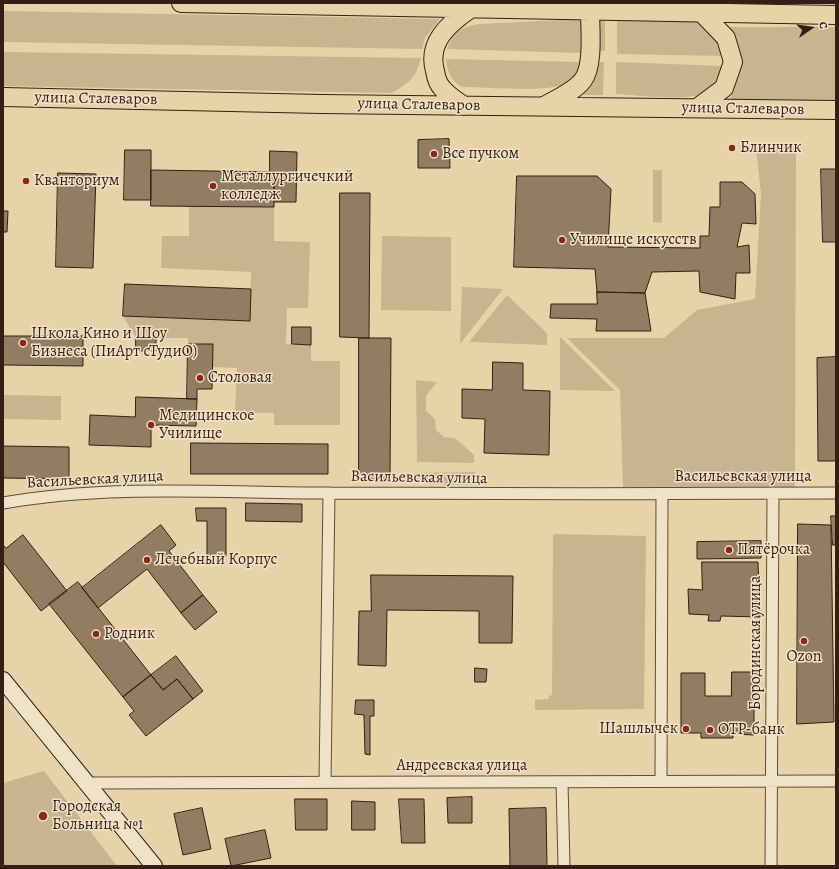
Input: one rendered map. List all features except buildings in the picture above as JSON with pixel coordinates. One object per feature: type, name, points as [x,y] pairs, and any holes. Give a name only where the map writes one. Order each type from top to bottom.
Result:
[{"type":"main road","points":[[181,3],[470,9],[560,6],[702,13],[836,15]]},
{"type":"main road","points":[[544,106],[576,87],[583,80],[589,58],[590,7]]},
{"type":"main road","points":[[464,106],[441,87],[434,66],[434,54],[443,32],[453,20],[470,9]]},
{"type":"main road","points":[[697,108],[724,88],[733,62],[726,38],[702,13]]},
{"type":"main road","name":"улица Сталеваров","points":[[3,97],[464,106],[836,110]]},
{"type":"main road","points":[[3,680],[154,866]]},
{"type":"street","name":"Васильевская улица","points":[[3,503],[76,494],[181,492],[662,494],[836,492]]},
{"type":"street","points":[[325,782],[328,493]]},
{"type":"street","name":"Бородинская улица","points":[[771,866],[770,781],[773,493]]},
{"type":"street","points":[[661,781],[662,494]]},
{"type":"street","name":"Андреевская улица","points":[[87,783],[836,781]]},
{"type":"street","points":[[562,782],[564,866]]},
{"type":"shaded area","points":[[3,11],[440,19],[425,38],[422,49],[3,42]]},
{"type":"shaded area","points":[[582,19],[582,53],[447,49],[458,31],[472,25]]},
{"type":"shaded area","points":[[600,20],[605,20],[605,51],[599,51]]},
{"type":"shaded area","points":[[617,21],[701,21],[713,30],[724,56],[617,54]]},
{"type":"shaded area","points":[[729,27],[836,27],[836,102],[730,101],[743,62],[737,41]]},
{"type":"shaded area","points":[[3,52],[421,58],[417,71],[411,79],[392,93],[3,86]]},
{"type":"shaded area","points":[[446,59],[581,62],[578,75],[572,81],[564,85],[536,89],[503,89],[462,87],[455,82],[450,75]]},
{"type":"shaded area","points":[[600,62],[604,62],[603,95],[583,95],[591,87]]},
{"type":"shaded area","points":[[616,62],[724,66],[715,82],[709,89],[701,94],[684,97],[660,97],[616,94]]},
{"type":"shaded area","points":[[756,149],[796,149],[795,488],[623,490],[620,390],[567,338],[664,338],[697,310],[755,299],[761,193]]},
{"type":"shaded area","points":[[653,170],[662,170],[662,223],[653,222]]},
{"type":"shaded area","points":[[189,206],[274,207],[274,241],[310,242],[308,308],[287,308],[286,344],[311,345],[311,361],[340,361],[340,425],[274,425],[274,413],[235,413],[237,368],[212,367],[213,344],[188,344],[188,338],[136,338],[123,316],[250,321],[251,272],[161,268],[162,236],[189,236]]},
{"type":"shaded area","points":[[382,236],[451,237],[451,311],[381,310]]},
{"type":"shaded area","points":[[462,287],[503,289],[460,344]]},
{"type":"shaded area","points":[[507,295],[547,333],[547,345],[469,342]]},
{"type":"shaded area","points":[[560,337],[615,391],[560,390]]},
{"type":"shaded area","points":[[416,380],[437,382],[426,396],[426,411],[435,419],[436,430],[444,437],[455,438],[474,455],[474,463],[417,462]]},
{"type":"shaded area","points":[[3,395],[61,396],[61,420],[3,419]]},
{"type":"shaded area","points":[[475,472],[475,481],[471,485],[426,484],[416,479],[414,473]]},
{"type":"shaded area","points":[[553,534],[646,536],[644,709],[535,710],[535,700],[548,699],[549,696],[552,695]]},
{"type":"shaded area","name":"Городская Больница №1","points":[[44,771],[117,866],[3,866],[3,783]]},
{"type":"place","name":"Блинчик","points":[[732,148]]},
{"type":"place","name":"Все пучком","points":[[434,154]]},
{"type":"place","name":"Кванториум","points":[[26,181]]},
{"type":"place","name":"Металлургичечкий колледж","points":[[213,186]]},
{"type":"place","name":"Училище искусств","points":[[562,240]]},
{"type":"place","name":"Школа Кино и Шоу Бизнеса (ПиАрт сТудиО)","points":[[23,343]]},
{"type":"place","name":"Столовая","points":[[200,378]]},
{"type":"place","name":"Медицинское Училище","points":[[151,425]]},
{"type":"place","name":"Пятёрочка","points":[[729,550]]},
{"type":"place","name":"Лечебный Корпус","points":[[147,560]]},
{"type":"place","name":"Родник","points":[[96,634]]},
{"type":"place","name":"Ozon","points":[[804,641]]},
{"type":"place","name":"Шашлычек","points":[[686,729]]},
{"type":"place","name":"OTP-банк","points":[[710,730]]},
{"type":"place","name":"Городская Больница №1","points":[[43,816]]}]
